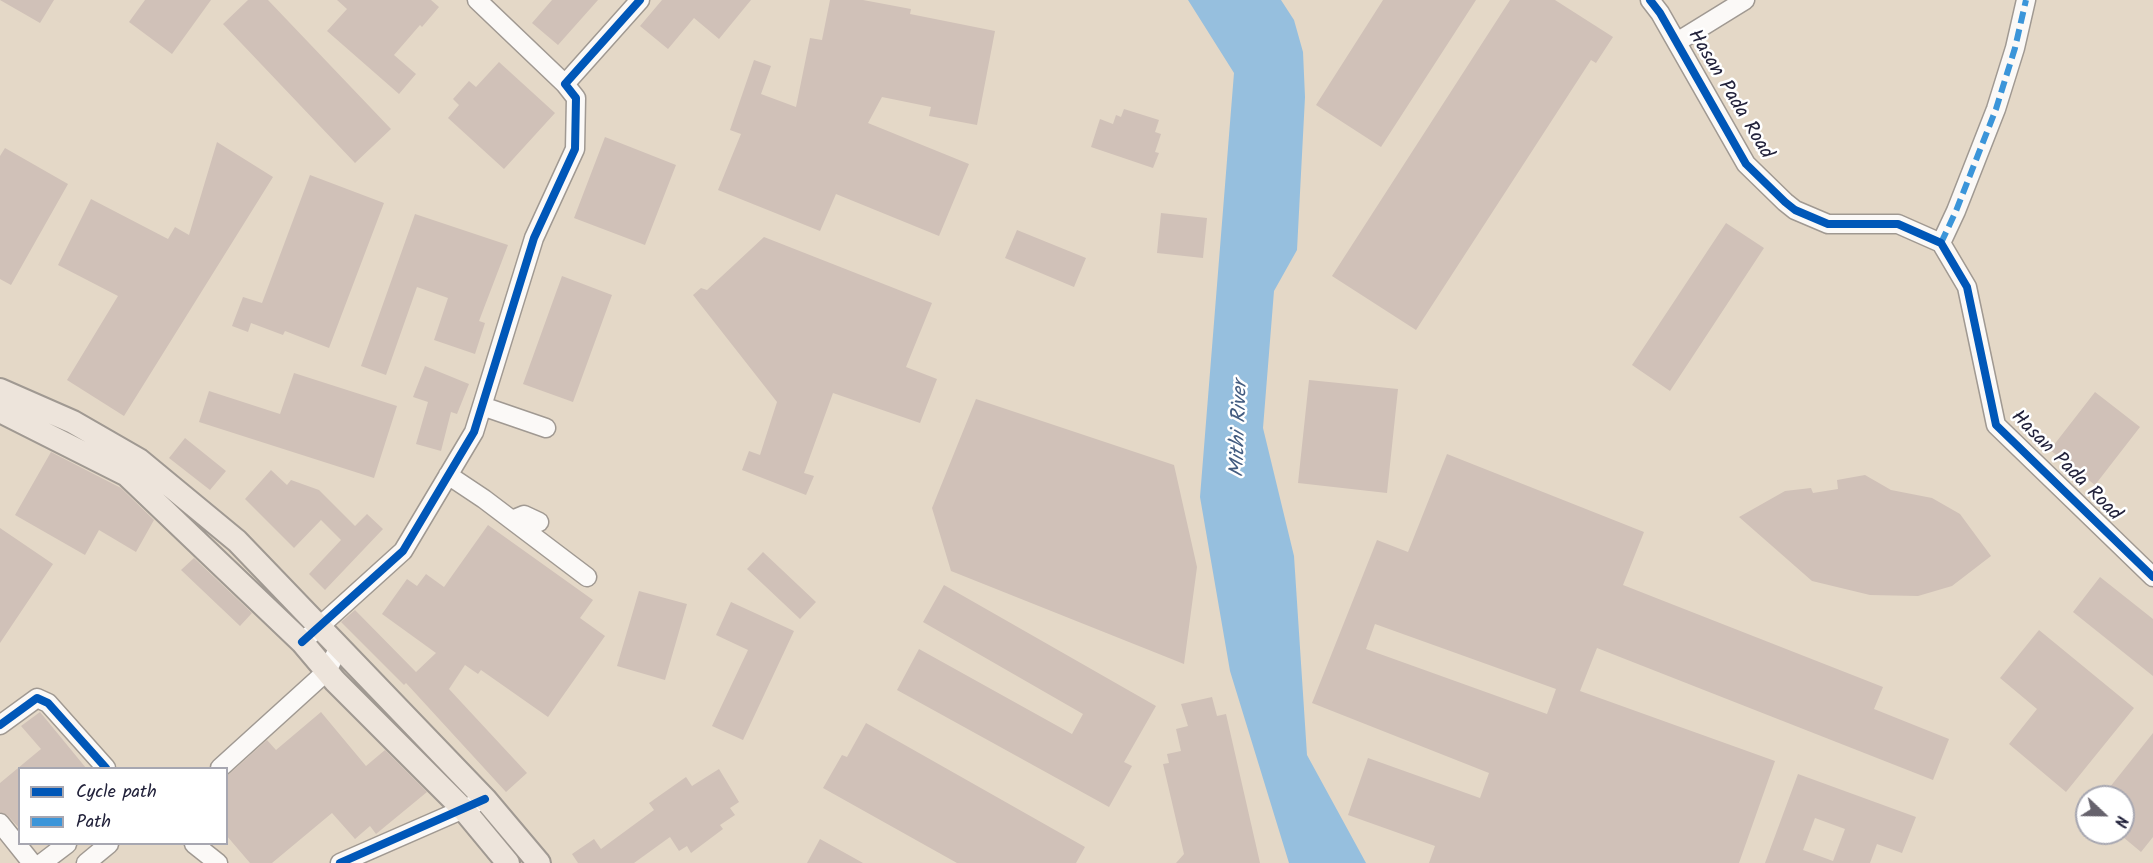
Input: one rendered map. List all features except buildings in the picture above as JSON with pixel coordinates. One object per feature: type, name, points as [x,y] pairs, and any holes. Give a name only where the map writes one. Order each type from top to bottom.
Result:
[{"type":"main road","points":[[0,390],[73,422],[139,460],[237,541],[310,635],[331,676],[464,810],[508,863]]},
{"type":"main road","points":[[0,411],[127,475],[310,635],[338,649],[484,799],[539,863]]},
{"type":"main road","points":[[62,442],[73,422]]},
{"type":"street","points":[[310,635],[403,551],[474,432],[534,238],[575,149],[576,98],[565,84],[477,0]]},
{"type":"street","points":[[565,84],[640,0]]},
{"type":"street","name":"Hasan Pada Road","points":[[1650,0],[1660,12],[1746,164],[1785,202],[1795,210],[1828,224],[1898,224],[1941,243],[1967,287],[1996,424],[2153,578]]},
{"type":"street","points":[[1677,42],[1745,0]]},
{"type":"street","points":[[1941,243],[1996,109],[2015,48],[2026,0]]},
{"type":"street","points":[[482,406],[546,428]]},
{"type":"street","points":[[448,476],[484,499],[587,577]]},
{"type":"street","points":[[512,520],[524,515],[539,522]]},
{"type":"street","points":[[221,767],[331,676],[338,649]]},
{"type":"street","points":[[0,725],[36,698],[48,703],[105,767]]},
{"type":"street","points":[[340,863],[464,810],[484,799]]},
{"type":"street","points":[[0,823],[32,863]]},
{"type":"street","points":[[42,863],[64,845]]},
{"type":"street","points":[[86,863],[108,845]]},
{"type":"street","points":[[196,845],[218,863]]},
{"type":"water","name":"Mithi River","points":[[1188,0],[1281,0],[1294,20],[1303,52],[1305,97],[1297,250],[1274,291],[1263,428],[1294,556],[1307,755],[1366,863],[1289,863],[1230,671],[1200,497],[1234,73]]},
{"type":"marked path","points":[[1941,243],[1996,109],[2015,48],[2026,0]]},
{"type":"cycle path","points":[[302,642],[403,551],[474,432],[534,238],[575,149],[576,98],[565,84],[640,0]]},
{"type":"cycle path","points":[[1650,0],[1660,13],[1746,164],[1785,202],[1795,210],[1828,224],[1898,224],[1941,243],[1967,287],[1996,425],[2153,577]]},
{"type":"cycle path","points":[[0,725],[37,698],[48,703],[105,767]]},
{"type":"cycle path","points":[[340,863],[485,799]]}]
